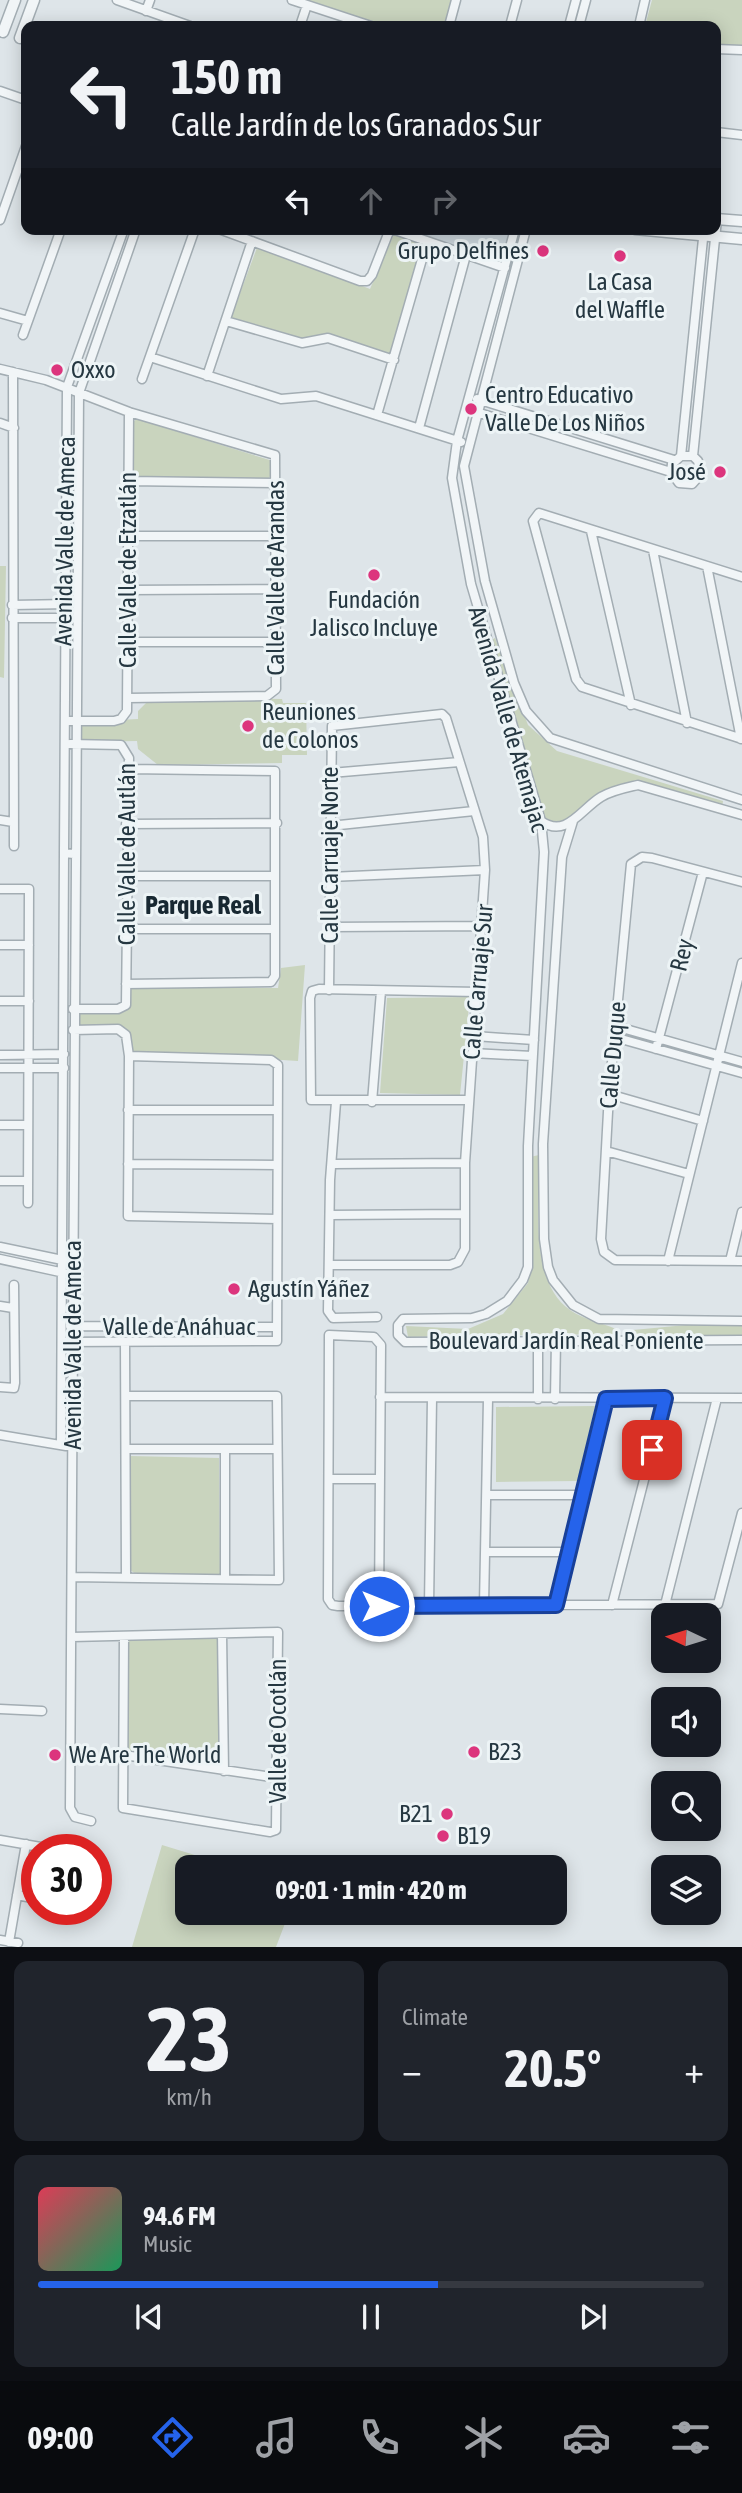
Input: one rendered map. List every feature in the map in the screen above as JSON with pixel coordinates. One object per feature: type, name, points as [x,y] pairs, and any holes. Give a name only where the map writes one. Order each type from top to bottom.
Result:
[{"type":"street","points":[[15,0],[4,17],[2,32],[21,38]]},
{"type":"street","points":[[29,21],[34,0]]},
{"type":"street","points":[[117,0],[176,21]]},
{"type":"street","points":[[146,10],[150,0]]},
{"type":"street","points":[[292,0],[356,21]]},
{"type":"street","points":[[450,21],[456,0]]},
{"type":"street","points":[[511,21],[517,0]]},
{"type":"street","points":[[570,21],[576,0]]},
{"type":"street","points":[[580,21],[586,0]]},
{"type":"street","points":[[640,21],[645,0]]},
{"type":"street","points":[[302,21],[307,5]]},
{"type":"street","points":[[4,17],[21,23]]},
{"type":"street","points":[[721,49],[742,50]]},
{"type":"street","points":[[0,91],[21,98]]},
{"type":"street","points":[[721,133],[742,135]]},
{"type":"street","points":[[0,220],[21,160]]},
{"type":"street","points":[[721,219],[742,221]]},
{"type":"street","points":[[23,335],[59,235]]},
{"type":"street","name":"Avenida Valle de Ameca","points":[[91,1821],[75,1817],[70,1808],[73,1342],[68,1326],[64,1273],[64,605],[67,387],[122,235]]},
{"type":"street","name":"Avenida Valle de Ameca","points":[[68,1326],[74,1262],[75,618],[79,393],[134,235]]},
{"type":"street","points":[[142,379],[193,235]]},
{"type":"street","points":[[234,235],[360,281],[367,281],[372,275],[392,235]]},
{"type":"street","points":[[408,235],[505,268]]},
{"type":"street","name":"Avenida Valle de Atemajac","points":[[397,1330],[403,1319],[472,1318],[486,1314],[507,1301],[519,1286],[528,1267],[527,1146],[544,852],[541,821],[471,584],[455,500],[452,466],[514,235]]},
{"type":"street","name":"Avenida Valle de Atemajac","points":[[524,235],[467,444],[464,466],[485,581],[514,683],[526,711],[550,738],[729,796]]},
{"type":"street","points":[[671,472],[678,458],[703,235]]},
{"type":"street","points":[[712,235],[742,239]]},
{"type":"street","points":[[693,456],[715,236]]},
{"type":"street","points":[[207,376],[252,242]]},
{"type":"street","points":[[377,415],[427,242]]},
{"type":"street","points":[[419,428],[466,255]]},
{"type":"street","points":[[0,313],[28,321]]},
{"type":"street","points":[[226,321],[302,343],[328,338],[394,360]]},
{"type":"street","points":[[150,356],[281,399],[316,396],[467,444]]},
{"type":"street","points":[[0,369],[67,387],[129,412]]},
{"type":"street","points":[[13,372],[14,846]]},
{"type":"street","points":[[470,397],[678,458],[693,456]]},
{"type":"street","points":[[467,409],[671,472],[679,483],[692,484],[701,474],[698,461],[693,456]]},
{"type":"street","name":"Calle Valle de Arandas","points":[[128,698],[267,696],[276,689],[275,455],[129,412]]},
{"type":"street","name":"Calle Valle de Etzatlán","points":[[75,721],[114,721],[121,719],[127,711],[129,412]]},
{"type":"street","points":[[0,423],[15,428]]},
{"type":"street","points":[[129,481],[275,483]]},
{"type":"street","points":[[455,500],[469,498]]},
{"type":"street","points":[[707,566],[741,739],[590,691],[576,679],[534,528],[535,515],[539,513],[742,577]]},
{"type":"street","points":[[591,531],[631,705]]},
{"type":"street","points":[[129,536],[275,536]]},
{"type":"street","points":[[653,550],[687,723]]},
{"type":"street","points":[[128,590],[275,589]]},
{"type":"street","points":[[12,604],[76,604]]},
{"type":"street","points":[[12,618],[75,618]]},
{"type":"street","points":[[484,632],[499,628]]},
{"type":"street","points":[[128,642],[276,642]]},
{"type":"street","name":"Calle Carruaje Sur","points":[[330,1265],[450,1265],[458,1262],[465,1248],[465,1163],[484,926],[485,870],[483,837],[446,718],[435,713],[336,724]]},
{"type":"street","points":[[64,722],[75,721]]},
{"type":"street","name":"Calle Carruaje Norte","points":[[329,990],[331,730],[336,724]]},
{"type":"street","points":[[64,744],[75,744]]},
{"type":"street","name":"Calle Valle de Autlán","points":[[73,1009],[123,1008],[126,984],[129,769],[127,751],[121,745],[75,744]]},
{"type":"street","points":[[331,773],[459,762]]},
{"type":"street","points":[[126,984],[274,981],[275,929],[275,771],[129,769]]},
{"type":"street","points":[[541,821],[550,828],[559,828],[573,821],[599,798],[638,785],[742,815]]},
{"type":"street","points":[[724,809],[729,796],[742,800]]},
{"type":"street","points":[[330,826],[474,811]]},
{"type":"street","points":[[0,820],[13,822]]},
{"type":"street","name":"Avenida Valle de Atemajac","points":[[563,1295],[553,1280],[545,1254],[543,1144],[564,846],[573,821]]},
{"type":"street","points":[[127,824],[276,823]]},
{"type":"street","points":[[64,853],[74,854]]},
{"type":"street","name":"Calle Duque","points":[[668,1261],[615,1260],[601,1246],[614,1037],[631,864],[642,857],[703,872]]},
{"type":"street","points":[[330,877],[485,870]]},
{"type":"street","points":[[703,872],[742,883]]},
{"type":"street","name":"Rey","points":[[656,1049],[703,872]]},
{"type":"street","points":[[126,876],[275,876]]},
{"type":"street","points":[[0,889],[29,889],[28,1203]]},
{"type":"street","points":[[543,890],[560,892]]},
{"type":"street","points":[[330,927],[484,926]]},
{"type":"street","points":[[126,929],[275,929]]},
{"type":"street","points":[[0,945],[29,945]]},
{"type":"street","points":[[742,963],[668,1261],[742,1261]]},
{"type":"street","points":[[469,1100],[311,1100],[310,998],[312,991],[329,990],[478,992]]},
{"type":"street","points":[[372,1102],[381,990]]},
{"type":"street","points":[[0,1001],[29,1001]]},
{"type":"street","points":[[615,1026],[742,1062]]},
{"type":"street","points":[[74,1030],[123,1031],[128,1056],[128,1216],[277,1219]]},
{"type":"street","points":[[474,1036],[534,1040]]},
{"type":"street","points":[[614,1037],[742,1073]]},
{"type":"street","points":[[508,1055],[509,1038]]},
{"type":"street","points":[[472,1053],[532,1056]]},
{"type":"street","points":[[0,1055],[64,1054]]},
{"type":"street","points":[[128,1056],[275,1061],[278,1065],[277,1327]]},
{"type":"street","points":[[0,1068],[64,1068]]},
{"type":"street","points":[[609,1094],[703,1121]]},
{"type":"street","points":[[336,1102],[330,1215],[330,1316],[377,1317]]},
{"type":"street","points":[[128,1110],[277,1110]]},
{"type":"street","points":[[0,1125],[29,1125]]},
{"type":"street","points":[[527,1146],[543,1144]]},
{"type":"street","points":[[606,1151],[690,1174]]},
{"type":"street","points":[[333,1164],[465,1163]]},
{"type":"street","points":[[128,1164],[277,1165]]},
{"type":"street","points":[[0,1181],[29,1181]]},
{"type":"street","points":[[730,1261],[742,1212]]},
{"type":"street","points":[[330,1215],[465,1214]]},
{"type":"street","points":[[0,1247],[74,1262]]},
{"type":"street","points":[[0,1259],[73,1275]]},
{"type":"street","points":[[0,1387],[14,1388],[15,1383],[14,1285]]},
{"type":"street","name":"Boulevard Jardín Real Poniente","points":[[563,1295],[587,1314],[624,1321],[742,1321]]},
{"type":"street","points":[[0,1306],[13,1308]]},
{"type":"street","points":[[624,1321],[624,1340]]},
{"type":"street","points":[[61,1445],[63,1342],[68,1326]]},
{"type":"street","name":"Valle de Anáhuac","points":[[63,1342],[277,1342],[277,1327],[68,1326]]},
{"type":"street","name":"Boulevard Jardín Real Poniente","points":[[397,1330],[405,1342],[742,1340]]},
{"type":"street","points":[[379,1606],[379,1339],[368,1336],[329,1335],[328,1599],[332,1605],[338,1606],[379,1606],[429,1606],[484,1605],[651,1605]]},
{"type":"street","points":[[538,1340],[538,1399]]},
{"type":"street","points":[[555,1399],[556,1340]]},
{"type":"street","points":[[125,1342],[126,1576]]},
{"type":"street","points":[[537,1356],[556,1357]]},
{"type":"street","points":[[72,1577],[278,1580],[277,1396],[125,1396]]},
{"type":"street","points":[[380,1397],[742,1398]]},
{"type":"street","points":[[429,1606],[432,1398]]},
{"type":"street","points":[[612,1605],[665,1398]]},
{"type":"street","points":[[666,1603],[717,1398]]},
{"type":"street","points":[[484,1605],[488,1399]]},
{"type":"street","points":[[556,1605],[606,1399]]},
{"type":"street","points":[[0,1435],[73,1447]]},
{"type":"street","points":[[126,1449],[277,1449]]},
{"type":"street","points":[[225,1449],[225,1579]]},
{"type":"street","points":[[329,1479],[380,1479]]},
{"type":"street","points":[[486,1495],[583,1495]]},
{"type":"street","points":[[718,1603],[742,1513]]},
{"type":"street","points":[[485,1552],[569,1552]]},
{"type":"street","name":"Valle de Ocotlán","points":[[124,1755],[123,1808],[270,1832],[276,1830],[278,1632],[222,1634]]},
{"type":"street","points":[[72,1637],[222,1634],[224,1771]]},
{"type":"street","points":[[124,1636],[124,1755],[278,1778]]},
{"type":"street","points":[[0,1709],[42,1712]]},
{"type":"street","points":[[0,1840],[21,1843]]},
{"type":"street","points":[[9,1942],[21,1872]]},
{"type":"street","points":[[17,1895],[21,1896]]},
{"type":"shaded area","points":[[420,235],[509,235],[500,263]]},
{"type":"green space","points":[[301,0],[453,0],[447,21],[362,21]]},
{"type":"green space","points":[[652,0],[742,0],[742,46],[721,46],[721,21],[646,21]]},
{"type":"green space","points":[[394,235],[403,235],[425,243],[392,356],[329,336],[302,341],[230,320],[258,245],[370,289]]},
{"type":"green space","points":[[137,419],[273,461],[272,474],[267,480],[131,478],[131,423]]},
{"type":"green space","points":[[0,566],[6,566],[4,678],[0,677]]},
{"type":"green space","points":[[495,638],[528,725],[557,751],[723,801],[722,808],[660,788],[623,787],[565,824],[541,821],[489,641]]},
{"type":"green space","points":[[152,697],[282,699],[283,703],[306,703],[307,755],[282,755],[282,763],[158,765],[138,749],[137,741],[80,742],[79,722],[138,719],[138,711]]},
{"type":"green space","points":[[305,965],[298,1061],[133,1051],[130,1035],[124,1028],[77,1027],[77,1011],[118,1011],[130,987],[278,988],[281,968]]},
{"type":"green space","points":[[470,997],[460,1095],[380,1093],[387,998]]},
{"type":"green space","points":[[539,1155],[539,1239],[548,1280],[557,1297],[570,1310],[616,1329],[615,1334],[408,1337],[406,1326],[468,1329],[503,1314],[528,1283],[532,1261],[530,1157]]},
{"type":"green space","points":[[686,1325],[742,1325],[742,1336],[636,1337],[633,1330]]},
{"type":"green space","points":[[595,1406],[578,1481],[496,1482],[496,1407]]},
{"type":"green space","points":[[130,1456],[219,1458],[220,1574],[136,1574],[130,1570]]},
{"type":"green space","points":[[219,1637],[219,1765],[128,1751],[129,1639]]},
{"type":"green space","points":[[162,1845],[195,1855],[175,1855],[175,1925],[284,1925],[276,1947],[132,1947]]},
{"type":"place","name":"Grupo Delfines","points":[[543,251]]},
{"type":"place","name":"La Casa del Waffle","points":[[620,256]]},
{"type":"place","name":"Oxxo","points":[[57,370]]},
{"type":"place","name":"Centro Educativo Valle De Los Niños","points":[[471,409]]},
{"type":"place","name":"José","points":[[720,472]]},
{"type":"place","name":"Fundación Jalisco Incluye","points":[[374,575]]},
{"type":"place","name":"Reuniones de Colonos","points":[[248,726]]},
{"type":"place","name":"Agustín Yáñez","points":[[234,1289]]},
{"type":"place","name":"B23","points":[[474,1752]]},
{"type":"place","name":"We Are The World","points":[[55,1755]]},
{"type":"place","name":"B21","points":[[447,1814]]},
{"type":"place","name":"B19","points":[[443,1836]]},
{"type":"district","name":"Parque Real","points":[[203,905]]},
{"type":"route","points":[[379,1606],[556,1605],[606,1399],[665,1398],[652,1450]]}]
